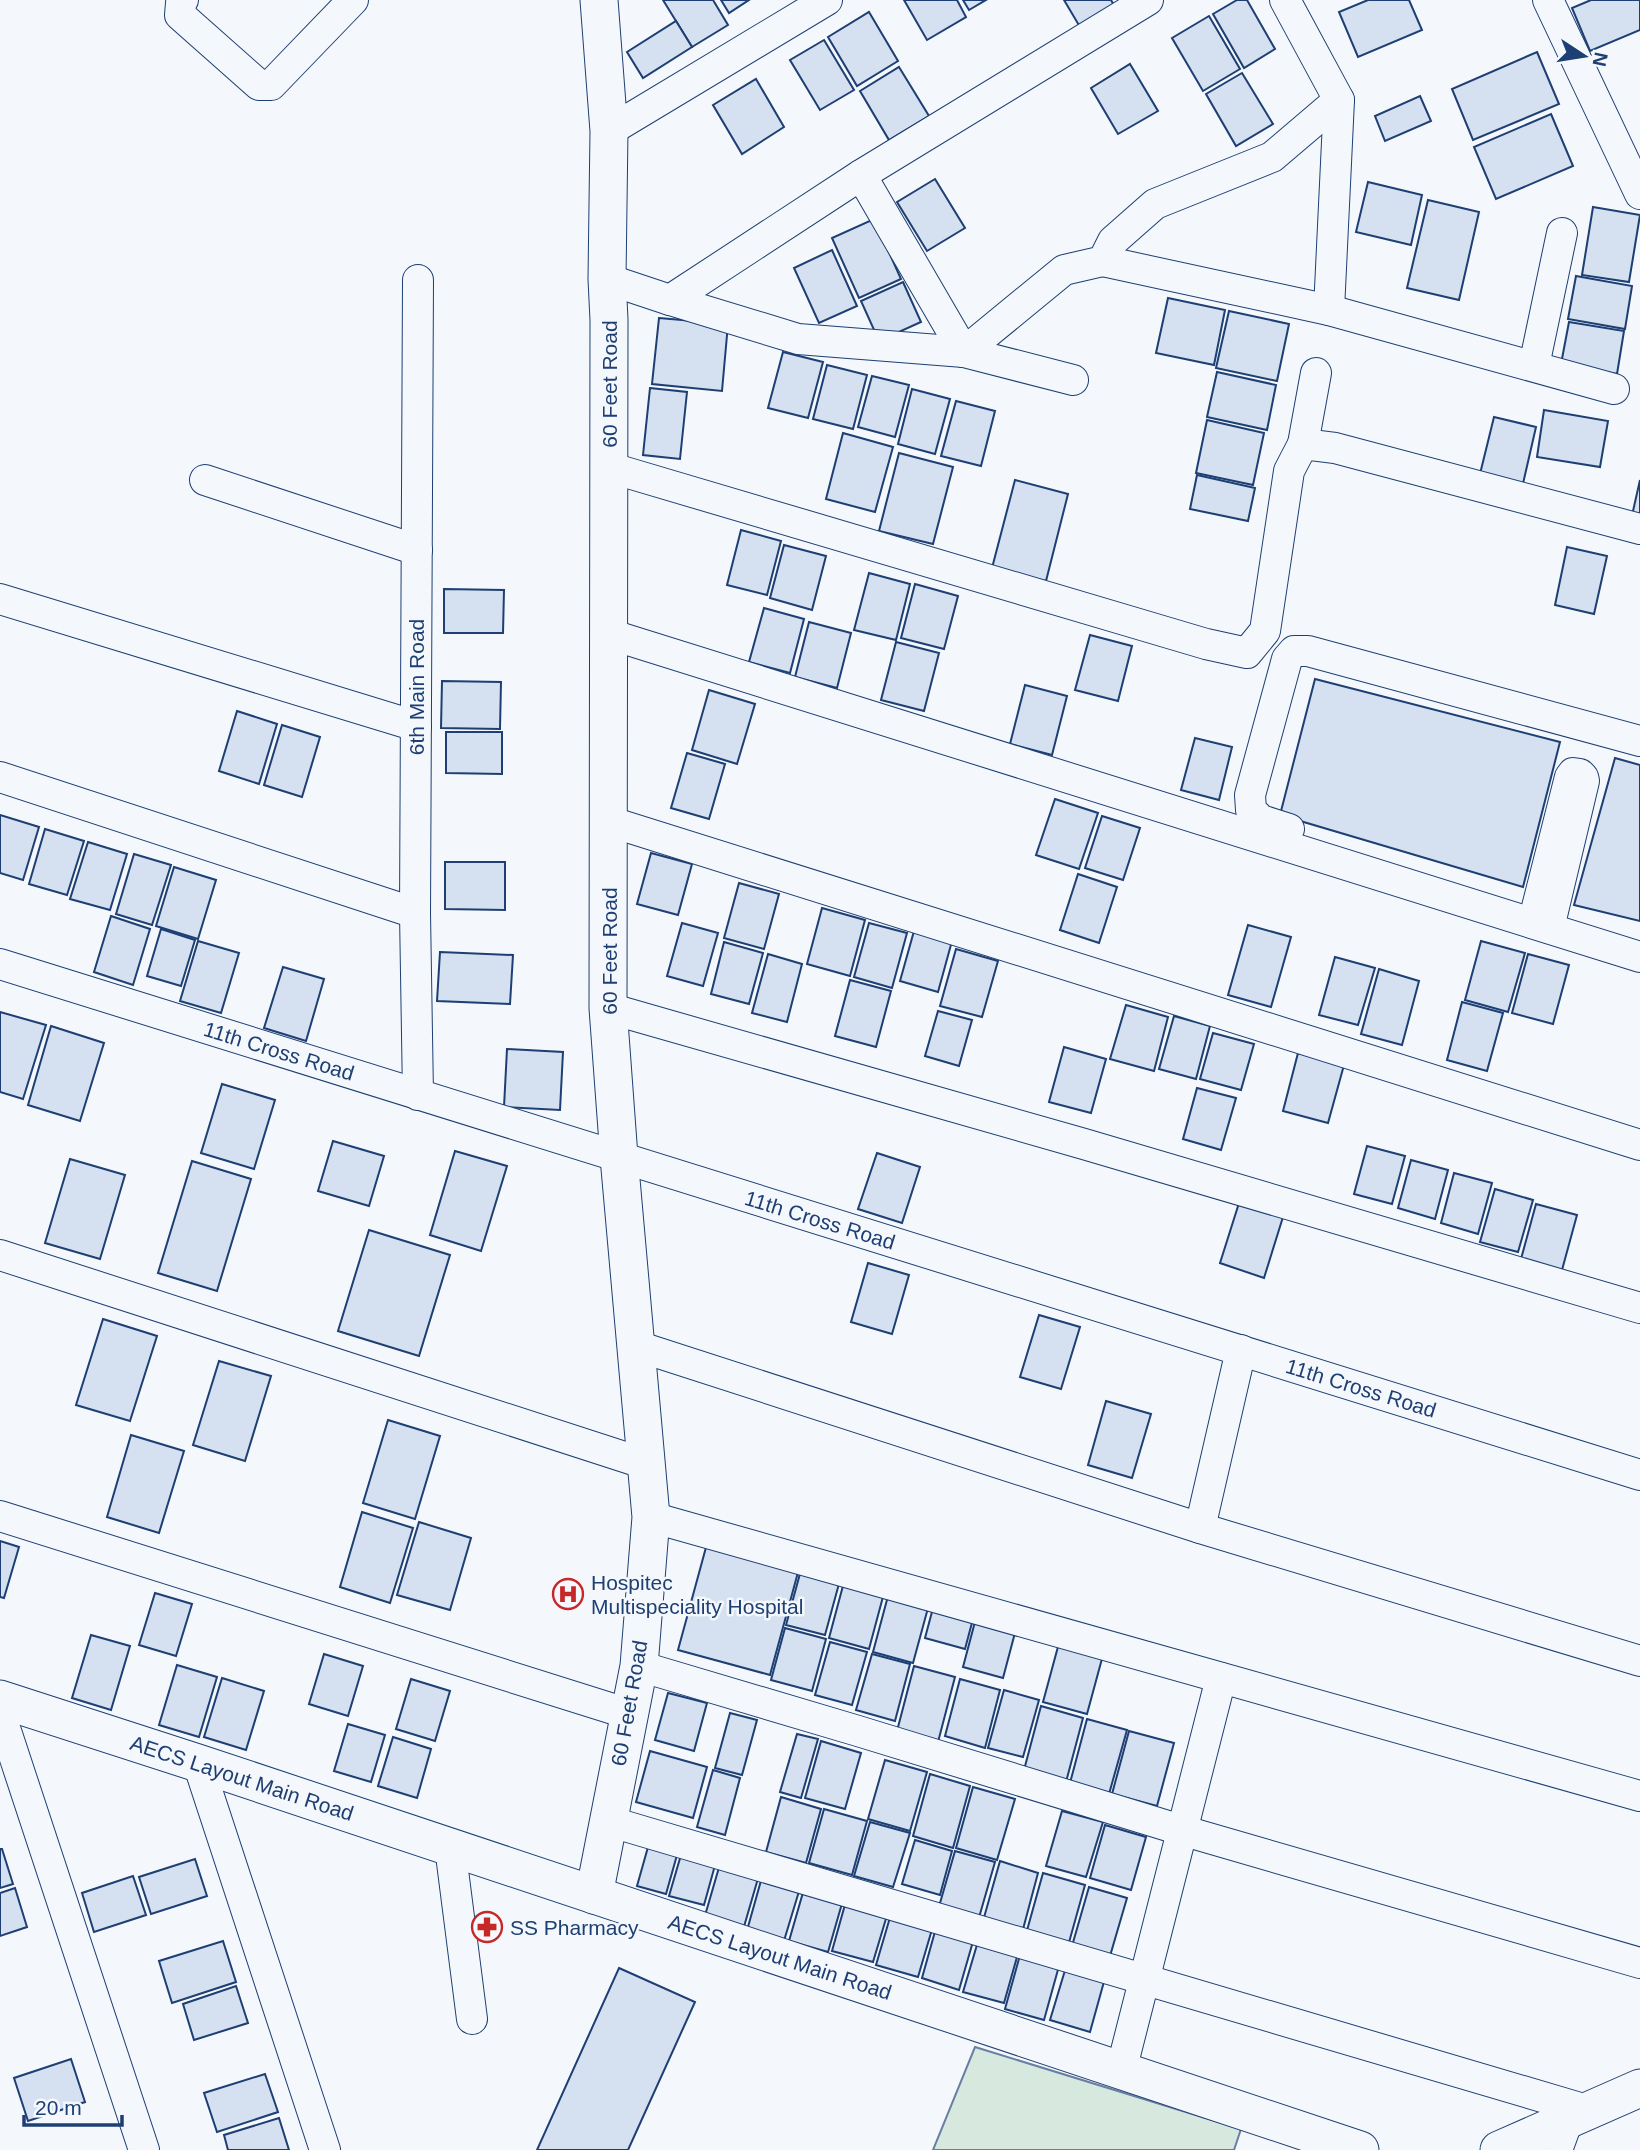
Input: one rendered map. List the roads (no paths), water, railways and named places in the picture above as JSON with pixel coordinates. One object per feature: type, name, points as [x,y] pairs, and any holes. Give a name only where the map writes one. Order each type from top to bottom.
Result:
[{"type":"street","points":[[183,0],[180,15],[259,85],[271,85],[353,0]]},
{"type":"street","name":"60 Feet Road","points":[[594,1895],[639,1666],[651,1517],[608,1008],[607,279],[610,131],[599,0]]},
{"type":"street","points":[[610,131],[827,0]]},
{"type":"street","points":[[670,300],[861,175],[1148,0]]},
{"type":"street","points":[[1285,0],[1339,100],[1329,310]]},
{"type":"street","points":[[1548,0],[1640,194]]},
{"type":"street","points":[[1102,261],[1114,241],[1155,204],[1272,157],[1339,100]]},
{"type":"street","points":[[861,175],[964,352]]},
{"type":"street","points":[[1534,366],[1562,233]]},
{"type":"street","points":[[964,352],[1064,270],[1102,261],[1329,310],[1614,389]]},
{"type":"street","points":[[607,279],[798,340],[964,352],[1073,380]]},
{"type":"street","name":"6th Main Road","points":[[418,280],[415,913],[418,1095]]},
{"type":"street","points":[[608,467],[1206,644],[1247,653],[1265,631],[1289,471],[1303,443],[1316,373]]},
{"type":"street","points":[[1303,443],[1335,448],[1640,529]]},
{"type":"street","points":[[205,480],[417,550]]},
{"type":"street","points":[[0,600],[416,726]]},
{"type":"street","points":[[609,634],[1543,910]]},
{"type":"street","points":[[1640,741],[1308,651],[1294,651],[1287,659],[1250,795],[1251,810],[1261,820],[1543,910],[1640,957]]},
{"type":"street","points":[[1543,910],[1582,726]]},
{"type":"street","points":[[0,777],[415,913]]},
{"type":"street","points":[[608,821],[1640,1145]]},
{"type":"street","name":"11th Cross Road","points":[[2,960],[418,1095],[1640,1475]]},
{"type":"street","points":[[608,1008],[1640,1308]]},
{"type":"street","points":[[0,1255],[646,1464]]},
{"type":"street","points":[[637,1346],[1200,1528],[1640,1661]]},
{"type":"street","points":[[1200,1528],[1241,1350]]},
{"type":"street","points":[[0,1516],[629,1714]]},
{"type":"street","points":[[651,1517],[1640,1796]]},
{"type":"street","points":[[639,1666],[871,1734],[1181,1830],[1640,1963]]},
{"type":"street","points":[[1121,2071],[1221,1678]]},
{"type":"street","name":"AECS Layout Main Road","points":[[0,1699],[1360,2150]]},
{"type":"street","points":[[0,1713],[144,2150]]},
{"type":"street","points":[[198,1763],[325,2150]]},
{"type":"street","points":[[608,1821],[1143,1980],[1572,2127]]},
{"type":"street","points":[[450,1847],[472,2019]]},
{"type":"street","points":[[1499,2150],[1572,2127],[1640,2088]]},
{"type":"place","name":"Hospitec Multispeciality Hospital","points":[[568,1594]]},
{"type":"place","name":"SS Pharmacy","points":[[487,1927]]}]
